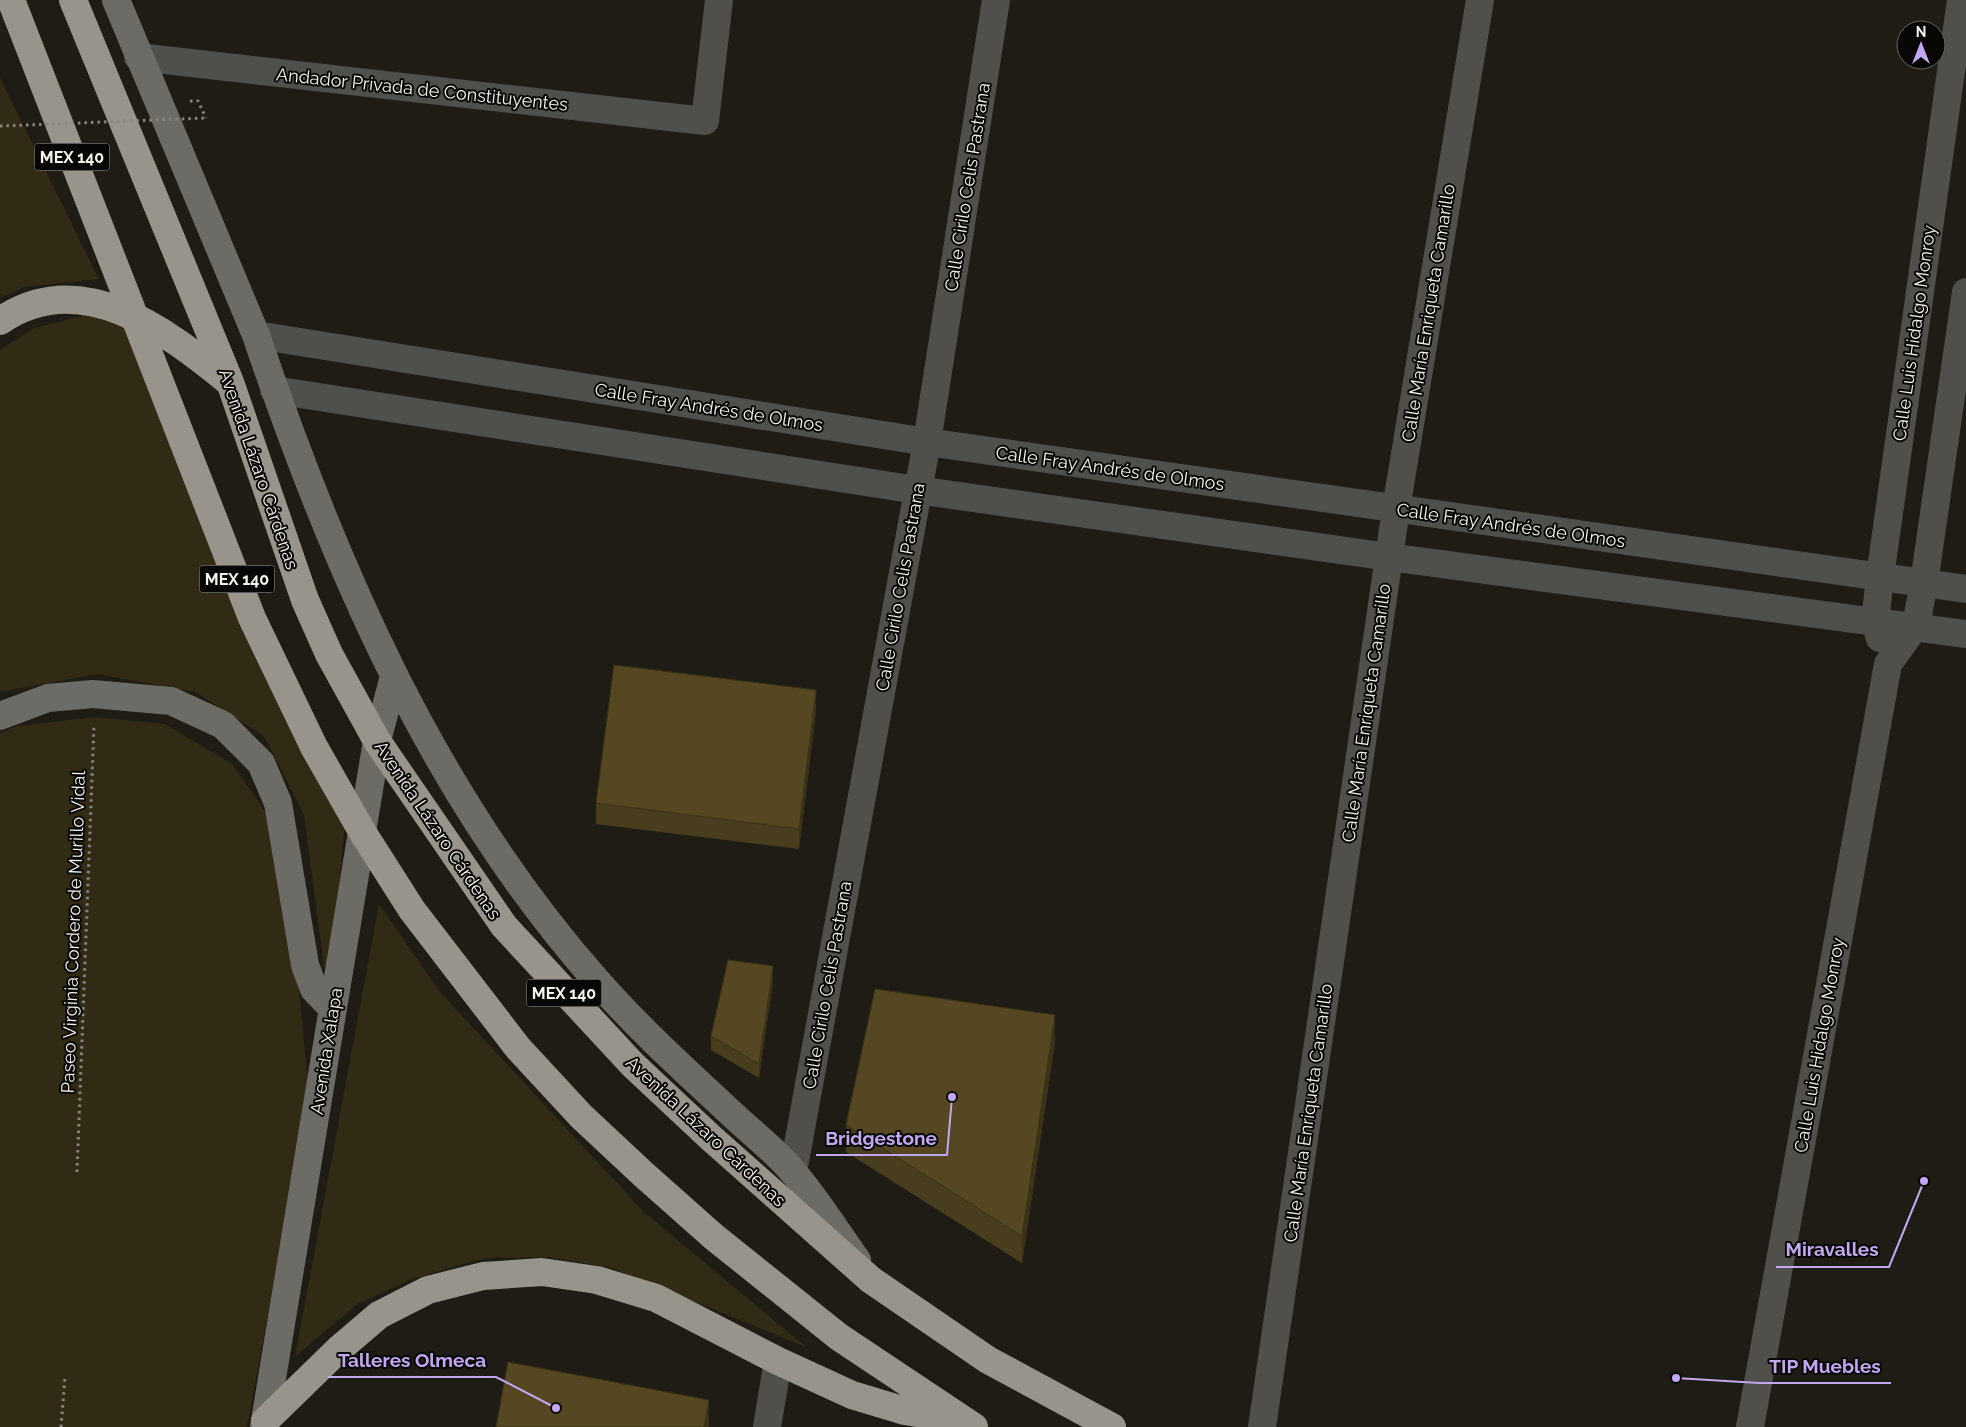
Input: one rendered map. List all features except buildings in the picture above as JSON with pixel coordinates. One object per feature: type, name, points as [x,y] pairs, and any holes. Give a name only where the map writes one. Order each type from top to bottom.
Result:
[{"type":"highway","name":"MEX 140","points":[[10,0],[252,618],[314,747],[363,833],[412,910],[518,1048],[581,1116],[714,1237],[839,1337],[969,1424]]},
{"type":"highway","name":"Avenida Lázaro Cárdenas","points":[[73,0],[230,382],[305,600],[349,692],[377,741],[504,926],[560,989],[633,1065],[711,1138],[871,1280],[988,1360],[1112,1427]]},
{"type":"highway","points":[[0,321],[13,312],[50,300],[92,301],[133,315],[199,357],[230,382]]},
{"type":"highway","points":[[264,1424],[338,1350],[379,1315],[428,1290],[483,1276],[542,1272],[597,1280],[656,1298],[778,1362],[852,1396],[905,1411],[969,1424]]},
{"type":"main road","points":[[116,0],[138,57],[256,335],[274,390],[344,571],[394,676],[481,828],[531,899],[597,981],[680,1066],[794,1172],[871,1280]]},
{"type":"main road","name":"Avenida Xalapa","points":[[264,1424],[377,741],[394,676]]},
{"type":"main road","points":[[0,716],[48,698],[93,694],[171,701],[223,725],[261,763],[278,803],[305,965],[314,989],[333,1009]]},
{"type":"street","name":"Andador Privada de Constituyentes","points":[[138,57],[705,121],[719,0]]},
{"type":"street","name":"Calle Cirilo Celis Pastrana","points":[[794,1172],[927,442],[996,0]]},
{"type":"street","name":"Calle María Enriqueta Camarillo","points":[[1262,1427],[1396,509],[1480,0]]},
{"type":"street","name":"Calle Luis Hidalgo Monroy","points":[[1888,664],[1875,622],[1961,0]]},
{"type":"street","name":"Calle Luis Hidalgo Monroy","points":[[1750,1427],[1888,664],[1916,626],[1924,583],[1966,292]]},
{"type":"street","name":"Calle Fray Andrés de Olmos","points":[[256,335],[927,442],[1966,589]]},
{"type":"street","points":[[274,390],[917,490],[1389,557],[1966,634]]},
{"type":"street","points":[[767,1427],[778,1362]]},
{"type":"path","points":[[0,126],[206,118],[198,101]]},
{"type":"path","name":"Paseo Virginia Cordero de Murillo Vidal","points":[[77,1172],[95,717],[93,694]]},
{"type":"path","points":[[61,1427],[65,1377]]},
{"type":"shaded area","points":[[0,78],[99,279],[24,287],[0,298]]},
{"type":"shaded area","points":[[94,313],[133,330],[347,804],[331,969],[324,967],[304,815],[264,736],[195,692],[97,674],[0,692],[0,350],[34,328]]},
{"type":"shaded area","points":[[95,717],[165,724],[232,764],[276,827],[291,906],[309,1094],[247,1427],[0,1427],[0,733],[17,726]]},
{"type":"shaded area","points":[[379,904],[440,992],[644,1212],[806,1347],[612,1268],[548,1257],[485,1258],[412,1279],[356,1305],[295,1357]]},
{"type":"place","name":"Bridgestone","points":[[952,1097]]},
{"type":"place","name":"Miravalles","points":[[1924,1181]]},
{"type":"place","name":"TIP Muebles","points":[[1676,1378]]},
{"type":"place","name":"Talleres Olmeca","points":[[556,1408]]}]
